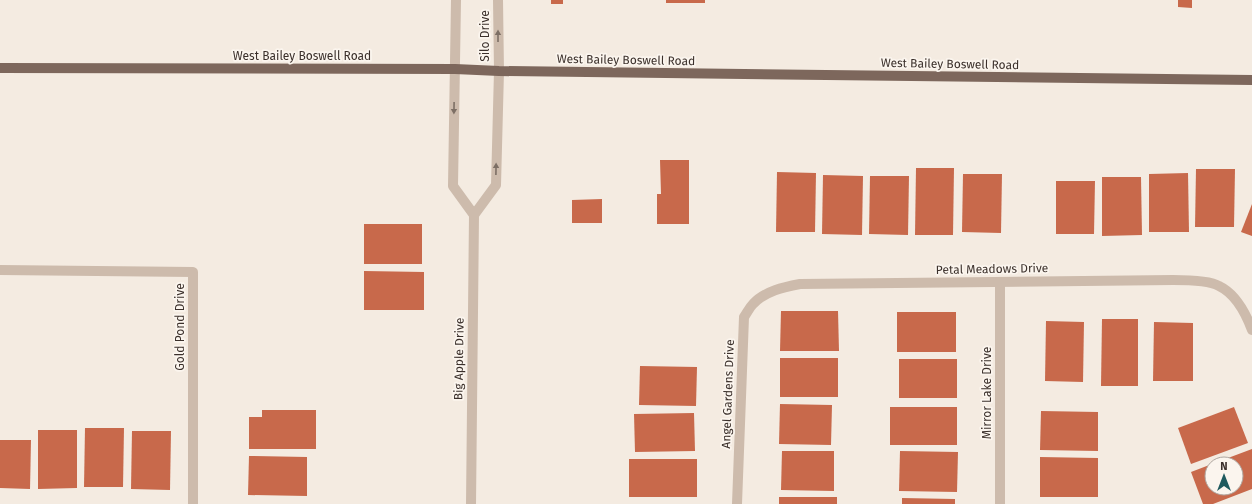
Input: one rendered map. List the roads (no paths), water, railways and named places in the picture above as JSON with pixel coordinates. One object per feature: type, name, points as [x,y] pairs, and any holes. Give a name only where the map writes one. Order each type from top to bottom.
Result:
[{"type":"main road","name":"West Bailey Boswell Road","points":[[0,68],[455,69],[498,71],[1252,80]]},
{"type":"street","points":[[456,0],[453,186],[474,215],[496,185],[498,71]]},
{"type":"street","name":"Silo Drive","points":[[498,0],[498,71]]},
{"type":"street","name":"Big Apple Drive","points":[[471,504],[474,215]]},
{"type":"street","name":"Gold Pond Drive","points":[[0,270],[193,272],[193,504]]},
{"type":"street","name":"Petal Meadows Drive","points":[[767,294],[783,287],[800,284],[1197,281],[1219,285],[1235,298],[1245,313],[1252,330]]},
{"type":"street","name":"Mirror Lake Drive","points":[[1000,282],[1000,504]]},
{"type":"street","name":"Angel Gardens Drive","points":[[737,504],[744,318],[753,304],[767,294]]}]
